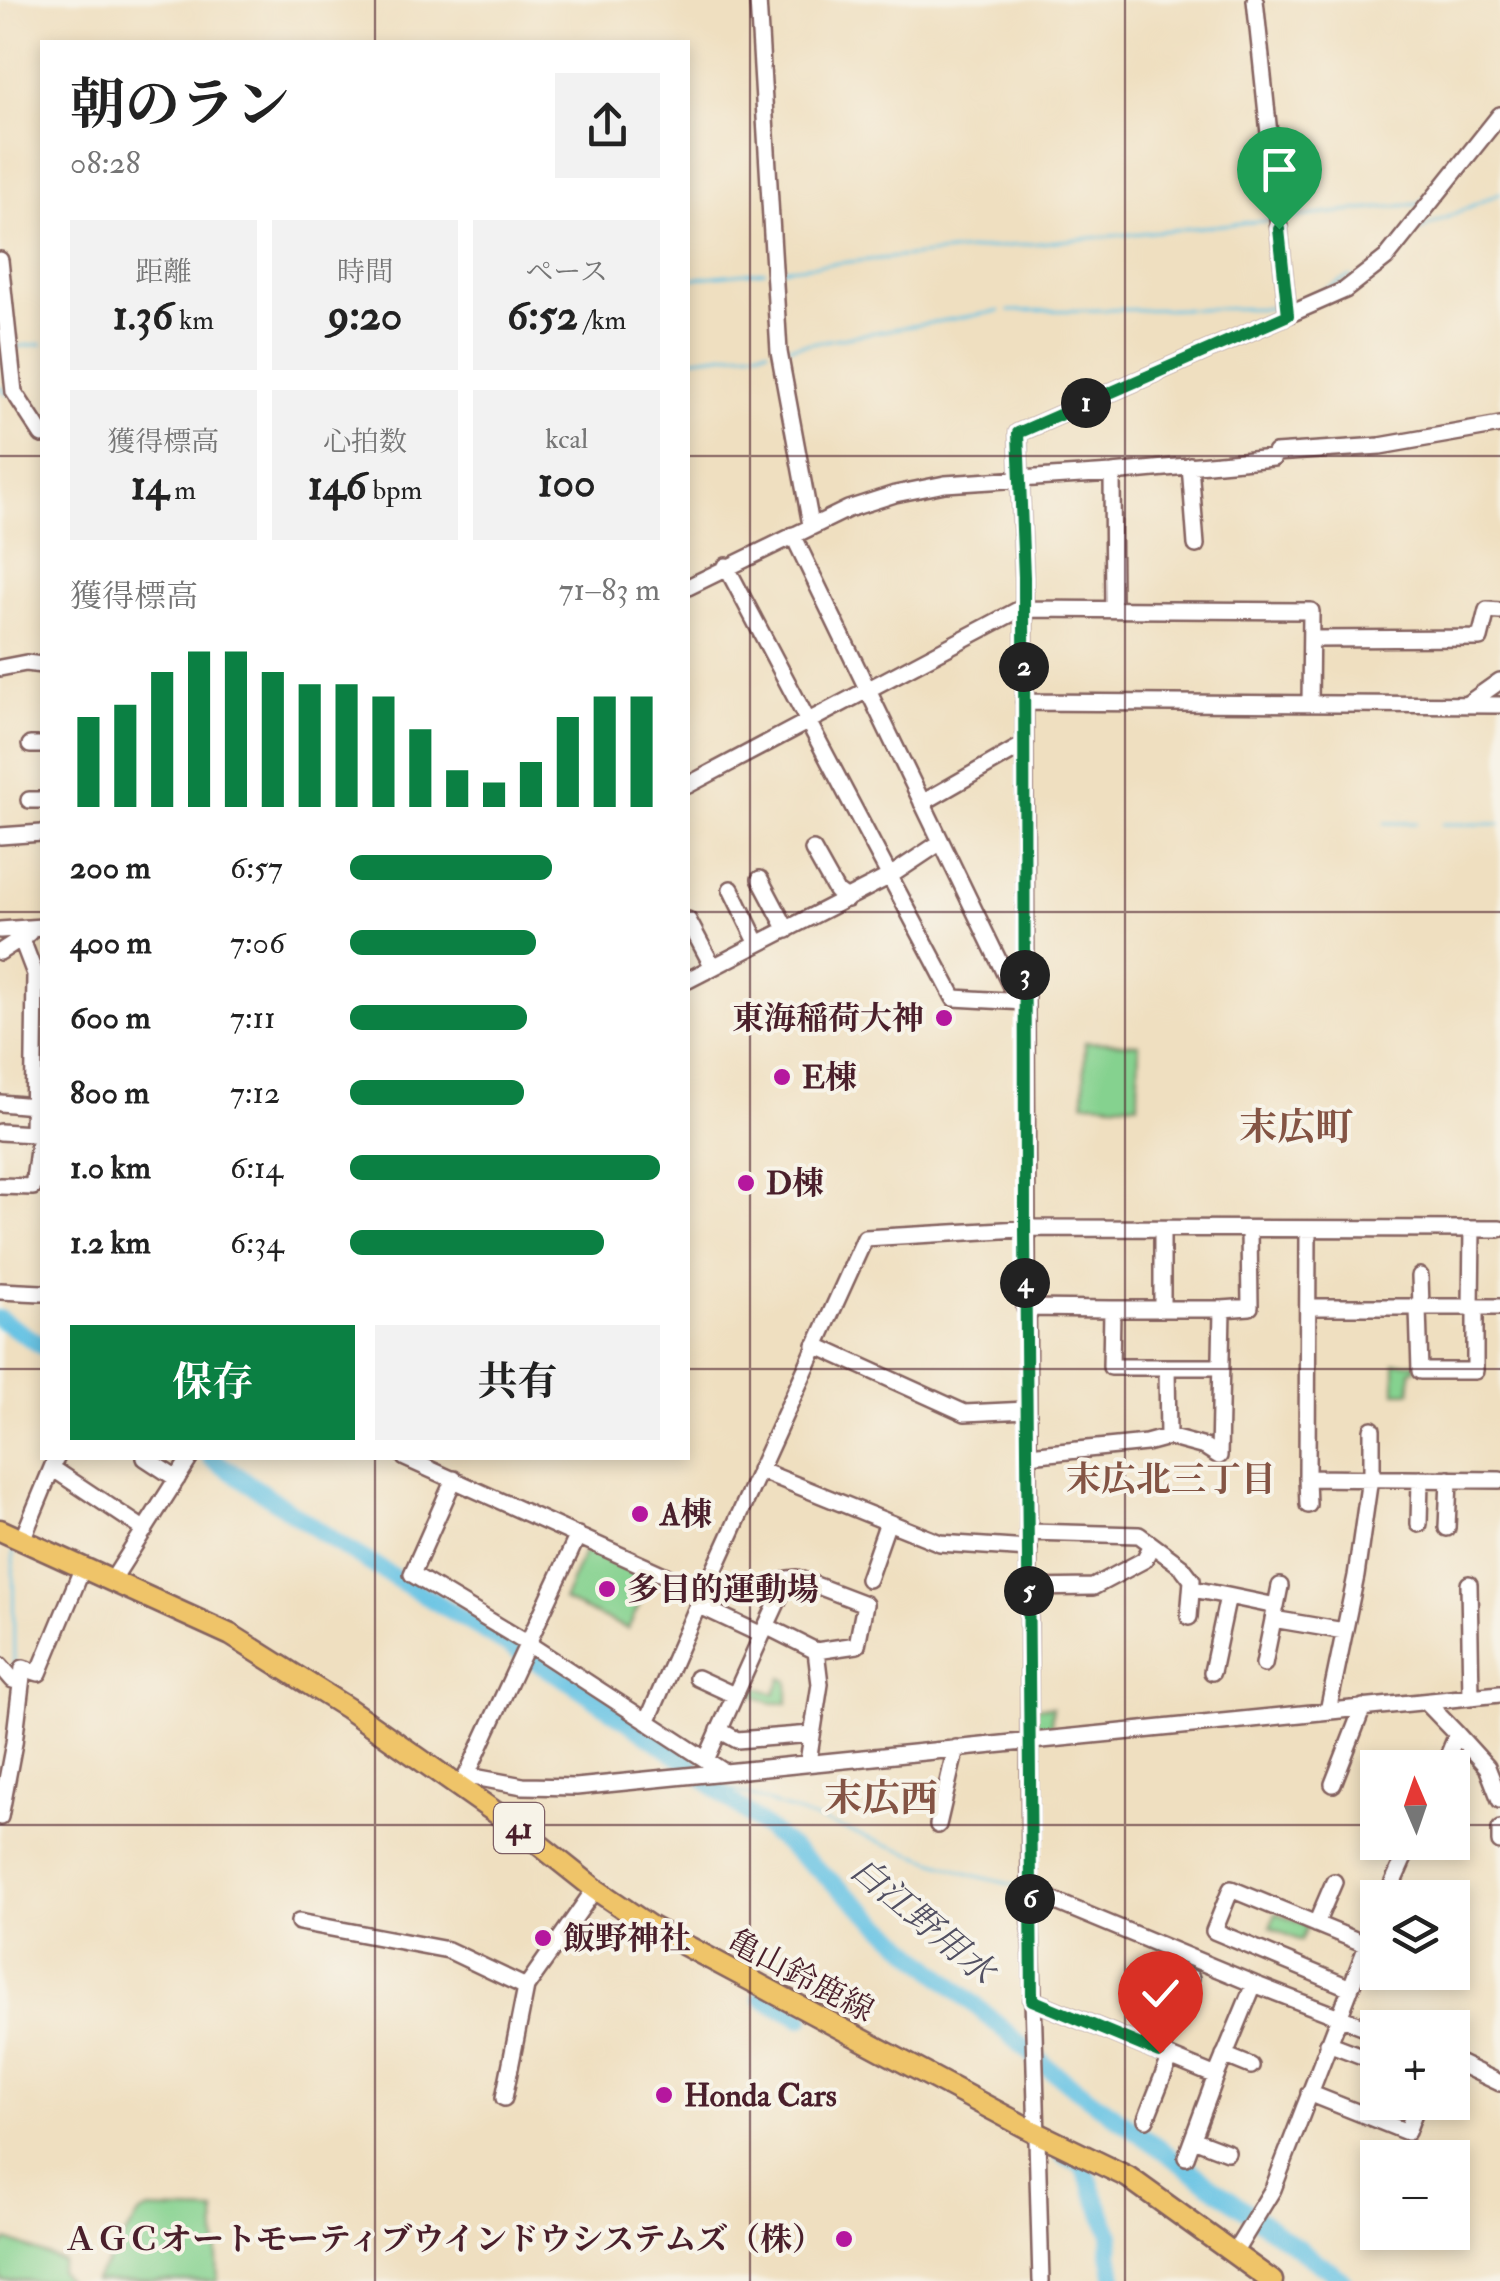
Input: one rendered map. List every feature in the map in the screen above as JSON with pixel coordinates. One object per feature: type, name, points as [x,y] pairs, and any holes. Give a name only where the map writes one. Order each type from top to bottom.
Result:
[{"type":"main road","name":"亀山鈴鹿線","points":[[0,1530],[231,1634],[347,1708],[651,1927],[1035,2132],[1128,2177],[1272,2281]]},
{"type":"street","points":[[758,0],[780,352],[811,525]]},
{"type":"street","points":[[1255,0],[1288,315]]},
{"type":"street","points":[[1042,2281],[1030,1891],[1022,1002],[1024,608],[1018,433],[1344,290],[1386,258],[1500,115]]},
{"type":"street","points":[[0,260],[14,392],[40,432]]},
{"type":"street","points":[[690,586],[848,508],[894,494],[945,484],[1112,474],[1272,458],[1275,453],[1380,446],[1500,425]]},
{"type":"street","points":[[1190,465],[1196,545]]},
{"type":"street","points":[[1112,474],[1113,609]]},
{"type":"street","points":[[793,535],[1022,1002]]},
{"type":"street","points":[[726,566],[954,998],[1022,1002]]},
{"type":"street","points":[[690,785],[1024,608],[1311,611],[1310,704]]},
{"type":"street","points":[[1311,639],[1480,638],[1487,610],[1500,611]]},
{"type":"street","points":[[0,668],[40,665]]},
{"type":"street","points":[[1466,705],[1500,681]]},
{"type":"street","points":[[1024,702],[1500,705]]},
{"type":"street","points":[[922,803],[1024,744]]},
{"type":"street","points":[[0,836],[40,833]]},
{"type":"street","points":[[690,979],[890,876],[941,842]]},
{"type":"street","points":[[814,850],[836,891],[847,899]]},
{"type":"street","points":[[760,879],[787,930]]},
{"type":"street","points":[[731,890],[758,944]]},
{"type":"street","points":[[690,924],[713,967]]},
{"type":"street","points":[[0,930],[32,932]]},
{"type":"street","points":[[0,952],[32,932]]},
{"type":"street","points":[[32,932],[33,1134]]},
{"type":"street","points":[[0,1103],[34,1106]]},
{"type":"street","points":[[0,1132],[40,1135],[33,1187],[0,1186]]},
{"type":"street","points":[[648,1722],[865,1238],[1025,1229],[1500,1229]]},
{"type":"street","points":[[1162,1229],[1162,1309]]},
{"type":"street","points":[[1026,1308],[1250,1307],[1249,1229]]},
{"type":"street","points":[[1308,1229],[1308,1505]]},
{"type":"street","points":[[1420,1276],[1420,1371],[1475,1371],[1472,1230]]},
{"type":"street","points":[[0,1291],[40,1294]]},
{"type":"street","points":[[1308,1307],[1500,1307]]},
{"type":"street","points":[[1112,1309],[1111,1367],[1221,1367]]},
{"type":"street","points":[[1028,1455],[1168,1438],[1220,1456],[1222,1309]]},
{"type":"street","points":[[816,1344],[965,1413],[1027,1410]]},
{"type":"street","points":[[1167,1367],[1168,1438]]},
{"type":"street","points":[[1328,1711],[1356,1576],[1371,1478],[1372,1428]]},
{"type":"street","points":[[148,1460],[177,1479]]},
{"type":"street","points":[[113,1579],[189,1460]]},
{"type":"street","points":[[411,1460],[578,1535],[764,1630],[816,1650],[857,1645],[865,1604],[788,1578],[764,1630],[734,1696],[706,1760]]},
{"type":"street","points":[[22,1540],[54,1463],[145,1530]]},
{"type":"street","points":[[759,1470],[940,1543],[1139,1536],[1182,1566],[1192,1580],[1189,1618]]},
{"type":"street","points":[[454,1478],[412,1574],[526,1652],[648,1722],[723,1771]]},
{"type":"street","points":[[1308,1478],[1500,1480]]},
{"type":"street","points":[[1419,1524],[1420,1479]]},
{"type":"street","points":[[1447,1528],[1448,1479]]},
{"type":"street","points":[[868,1580],[888,1522]]},
{"type":"street","points":[[460,1788],[578,1535]]},
{"type":"street","points":[[1029,1588],[1093,1587],[1144,1560],[1152,1544]]},
{"type":"street","points":[[0,1817],[20,1704],[22,1668],[39,1672],[83,1567]]},
{"type":"street","points":[[1469,1584],[1471,1698]]},
{"type":"street","points":[[1264,1664],[1280,1586]]},
{"type":"street","points":[[1193,1588],[1344,1632]]},
{"type":"street","points":[[1212,1672],[1228,1596]]},
{"type":"street","points":[[808,1762],[820,1684],[816,1650]]},
{"type":"street","points":[[0,1665],[20,1682]]},
{"type":"street","points":[[697,1678],[734,1696]]},
{"type":"street","points":[[460,1788],[474,1777],[523,1786],[560,1787],[1500,1694]]},
{"type":"street","points":[[1426,1702],[1487,1767],[1500,1800]]},
{"type":"street","points":[[1334,1784],[1364,1707]]},
{"type":"street","points":[[719,1730],[737,1740],[812,1734]]},
{"type":"street","points":[[1450,1750],[1457,1734]]},
{"type":"street","points":[[938,1825],[956,1748]]},
{"type":"street","points":[[1500,1829],[1500,1842]]},
{"type":"street","points":[[1316,1924],[1334,1882]]},
{"type":"street","points":[[1348,1987],[1214,1930],[1231,1889],[1360,1942]]},
{"type":"street","points":[[504,2098],[526,1987],[595,1890]]},
{"type":"street","points":[[1030,1891],[1254,1984],[1360,2023]]},
{"type":"street","points":[[299,1922],[448,1950],[526,1987]]},
{"type":"street","points":[[1234,2253],[1273,2189],[1360,1958]]},
{"type":"street","points":[[1146,2119],[1191,1978]]},
{"type":"street","points":[[1186,2157],[1254,1984]]},
{"type":"street","points":[[1032,2000],[1216,2076]]},
{"type":"street","points":[[1328,2043],[1360,2055]]},
{"type":"street","points":[[1224,2055],[1251,2066]]},
{"type":"street","points":[[1470,2069],[1500,2084]]},
{"type":"street","points":[[1310,2093],[1360,2113]]},
{"type":"street","points":[[1377,2120],[1407,2132],[1411,2120]]},
{"type":"street","points":[[1192,2139],[1226,2152]]},
{"type":"green space","points":[[1085,1042],[1139,1044],[1138,1104],[1084,1102]]},
{"type":"green space","points":[[1395,1363],[1416,1363],[1416,1369],[1411,1370],[1411,1392],[1395,1392]]},
{"type":"green space","name":"多目的運動場","points":[[585,1550],[651,1579],[628,1629],[563,1600]]},
{"type":"green space","points":[[782,1678],[788,1681],[788,1703],[770,1703],[745,1691],[748,1683],[774,1694]]},
{"type":"green space","points":[[1034,1707],[1053,1707],[1050,1733],[1034,1731]]},
{"type":"green space","points":[[1276,1913],[1308,1926],[1301,1941],[1270,1927]]},
{"type":"green space","points":[[149,2210],[215,2212],[218,2281],[94,2281],[140,2214]]},
{"type":"green space","points":[[7,2240],[63,2261],[59,2271],[67,2281],[0,2280],[0,2250]]},
{"type":"waterway","points":[[1417,231],[1500,193]]},
{"type":"waterway","points":[[1286,218],[1419,204],[1424,198]]},
{"type":"waterway","points":[[778,269],[1273,220]]},
{"type":"waterway","points":[[690,279],[765,271]]},
{"type":"waterway","points":[[1296,303],[1351,276]]},
{"type":"waterway","points":[[1009,311],[1280,308]]},
{"type":"waterway","points":[[788,347],[1000,311]]},
{"type":"waterway","points":[[14,347],[40,344]]},
{"type":"waterway","points":[[690,359],[768,349]]},
{"type":"waterway","points":[[0,387],[7,394]]},
{"type":"waterway","points":[[1385,823],[1417,823]]},
{"type":"waterway","points":[[1442,824],[1500,824]]},
{"type":"waterway","name":"白江野用水","points":[[0,1319],[40,1345]]},
{"type":"waterway","points":[[23,1518],[45,1460]]},
{"type":"waterway","name":"白江野用水","points":[[214,1460],[345,1548],[575,1685],[692,1766]]},
{"type":"waterway","points":[[13,1544],[14,1671]]},
{"type":"waterway","name":"白江野用水","points":[[707,1781],[816,1868],[1048,2068],[1344,2281]]},
{"type":"waterway","points":[[709,1781],[972,1875],[1022,1887]]},
{"type":"waterway","name":"白江野用水","points":[[762,1998],[801,2018]]},
{"type":"waterway","name":"白江野用水","points":[[1063,2155],[1082,2164],[1090,2182],[1111,2234],[1115,2281]]},
{"type":"place","name":"東海稲荷大神","points":[[944,1018]]},
{"type":"place","name":"E棟","points":[[782,1077]]},
{"type":"place","name":"D棟","points":[[746,1183]]},
{"type":"place","name":"A棟","points":[[640,1514]]},
{"type":"place","name":"多目的運動場","points":[[607,1589]]},
{"type":"place","name":"飯野神社","points":[[543,1938]]},
{"type":"place","name":"Honda Cars","points":[[664,2095]]},
{"type":"place","name":"ＡＧＣオートモーティブウインドウシステムズ（株）","points":[[844,2239]]},
{"type":"district","name":"末広町","points":[[1296,1127]]},
{"type":"district","name":"末広北三丁目","points":[[1171,1479]]},
{"type":"district","name":"末広西","points":[[881,1798]]},
{"type":"route","points":[[1160,2053],[1032,2000],[1024,577],[1018,433],[1288,315],[1279,229]]}]
